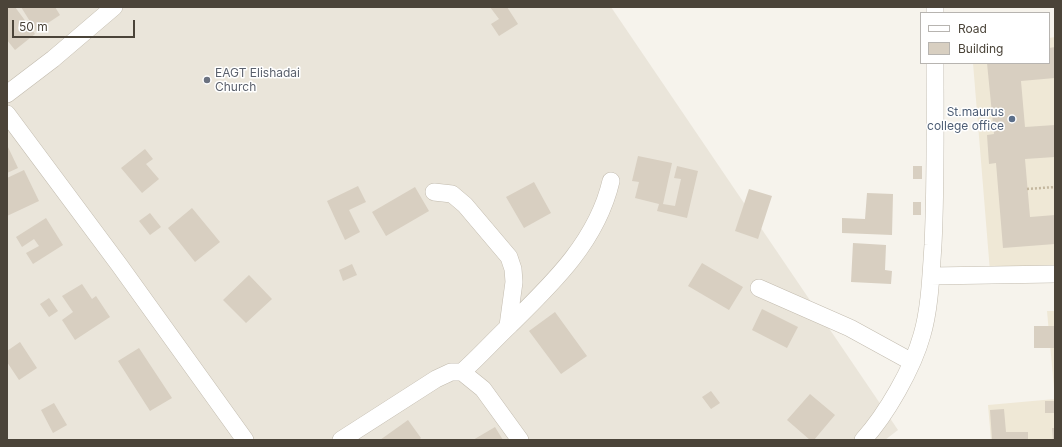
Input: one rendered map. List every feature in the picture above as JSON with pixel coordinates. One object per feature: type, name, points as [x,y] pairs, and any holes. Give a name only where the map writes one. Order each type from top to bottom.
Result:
[{"type":"street","points":[[7,94],[53,59],[114,7]]},
{"type":"street","points":[[863,440],[892,397],[912,362],[922,334],[931,276],[935,203],[935,64]]},
{"type":"street","points":[[7,114],[120,266],[245,440]]},
{"type":"street","points":[[462,372],[544,292],[590,236],[606,202],[611,180]]},
{"type":"street","points":[[434,192],[452,194],[465,205],[509,257],[513,269],[514,282],[508,326]]},
{"type":"street","points":[[931,276],[1055,274]]},
{"type":"street","points":[[759,288],[850,328],[912,362]]},
{"type":"street","points":[[341,440],[436,379],[451,372],[462,372],[483,389],[520,440]]},
{"type":"path","points":[[1027,189],[1055,187]]},
{"type":"shaded area","points":[[7,7],[611,7],[898,430],[885,440],[7,440]]},
{"type":"shaded area","points":[[1055,37],[1055,278],[991,284],[973,64],[1050,64],[1050,38]]},
{"type":"shaded area","points":[[1047,311],[1055,311],[1055,399]]},
{"type":"shaded area","points":[[1055,399],[1055,440],[991,440],[988,405]]},
{"type":"building","points":[[7,7],[15,7],[35,34],[15,50],[7,40]]},
{"type":"building","points":[[21,7],[55,7],[60,15],[36,31]]},
{"type":"building","points":[[490,7],[507,7],[518,24],[499,36],[491,24],[499,19]]},
{"type":"building","points":[[1055,47],[1055,78],[1021,81],[1025,127],[1055,125],[1055,157],[1025,159],[1030,217],[1055,215],[1055,244],[1003,248],[996,163],[989,164],[987,135],[994,134],[987,64],[1050,64],[1050,48]]},
{"type":"building","points":[[7,145],[18,168],[7,173]]},
{"type":"building","points":[[145,149],[153,159],[146,164],[159,179],[142,193],[121,168]]},
{"type":"building","points":[[638,156],[672,163],[663,204],[675,206],[681,179],[674,178],[677,166],[698,171],[687,218],[657,211],[659,204],[635,198],[639,182],[632,181]]},
{"type":"building","points":[[913,166],[922,166],[922,179],[913,179]]},
{"type":"building","points":[[24,170],[39,201],[7,216],[7,178]]},
{"type":"building","points":[[534,182],[551,213],[524,228],[506,197]]},
{"type":"building","points":[[358,186],[366,202],[349,210],[360,232],[345,240],[327,201]]},
{"type":"building","points":[[415,187],[429,211],[386,236],[372,212]]},
{"type":"building","points":[[749,189],[772,196],[758,239],[735,231]]},
{"type":"building","points":[[867,193],[893,194],[892,235],[842,233],[842,218],[865,219]]},
{"type":"building","points":[[913,202],[921,202],[921,215],[913,215]]},
{"type":"building","points":[[192,208],[220,242],[195,262],[168,228]]},
{"type":"building","points":[[150,213],[161,227],[150,235],[139,221]]},
{"type":"building","points":[[46,218],[63,245],[33,264],[26,253],[39,246],[34,239],[22,247],[16,237]]},
{"type":"building","points":[[853,243],[886,245],[885,270],[892,271],[891,284],[851,282]]},
{"type":"building","points":[[702,263],[743,287],[729,310],[688,286]]},
{"type":"building","points":[[352,264],[357,275],[343,281],[339,270]]},
{"type":"building","points":[[249,275],[272,299],[246,323],[223,300]]},
{"type":"building","points":[[82,284],[92,299],[96,296],[110,317],[75,340],[62,320],[73,312],[62,296]]},
{"type":"building","points":[[49,298],[58,311],[49,317],[40,304]]},
{"type":"building","points":[[762,309],[798,327],[787,348],[752,330]]},
{"type":"building","points":[[555,312],[587,356],[561,374],[529,331]]},
{"type":"building","points":[[1034,326],[1055,326],[1055,348],[1034,348]]},
{"type":"building","points":[[20,342],[37,368],[19,380],[7,362],[7,351]]},
{"type":"building","points":[[139,348],[172,398],[150,411],[118,361]]},
{"type":"building","points":[[711,391],[720,403],[711,409],[702,397]]},
{"type":"building","points":[[810,394],[835,415],[814,440],[810,440],[787,420]]},
{"type":"building","points":[[1045,401],[1055,401],[1055,413],[1045,413]]},
{"type":"building","points":[[54,403],[67,425],[53,433],[41,410]]},
{"type":"building","points":[[1004,409],[1006,432],[1028,432],[1028,440],[992,439],[990,410]]},
{"type":"building","points":[[408,420],[421,438],[419,440],[380,440]]},
{"type":"building","points":[[495,427],[503,440],[473,440]]},
{"type":"building","points":[[1052,428],[1055,428],[1055,440],[1053,440]]},
{"type":"place","name":"EAGT Elishadai Church","points":[[207,80]]},
{"type":"place","name":"St.maurus college office","points":[[1012,119]]}]
